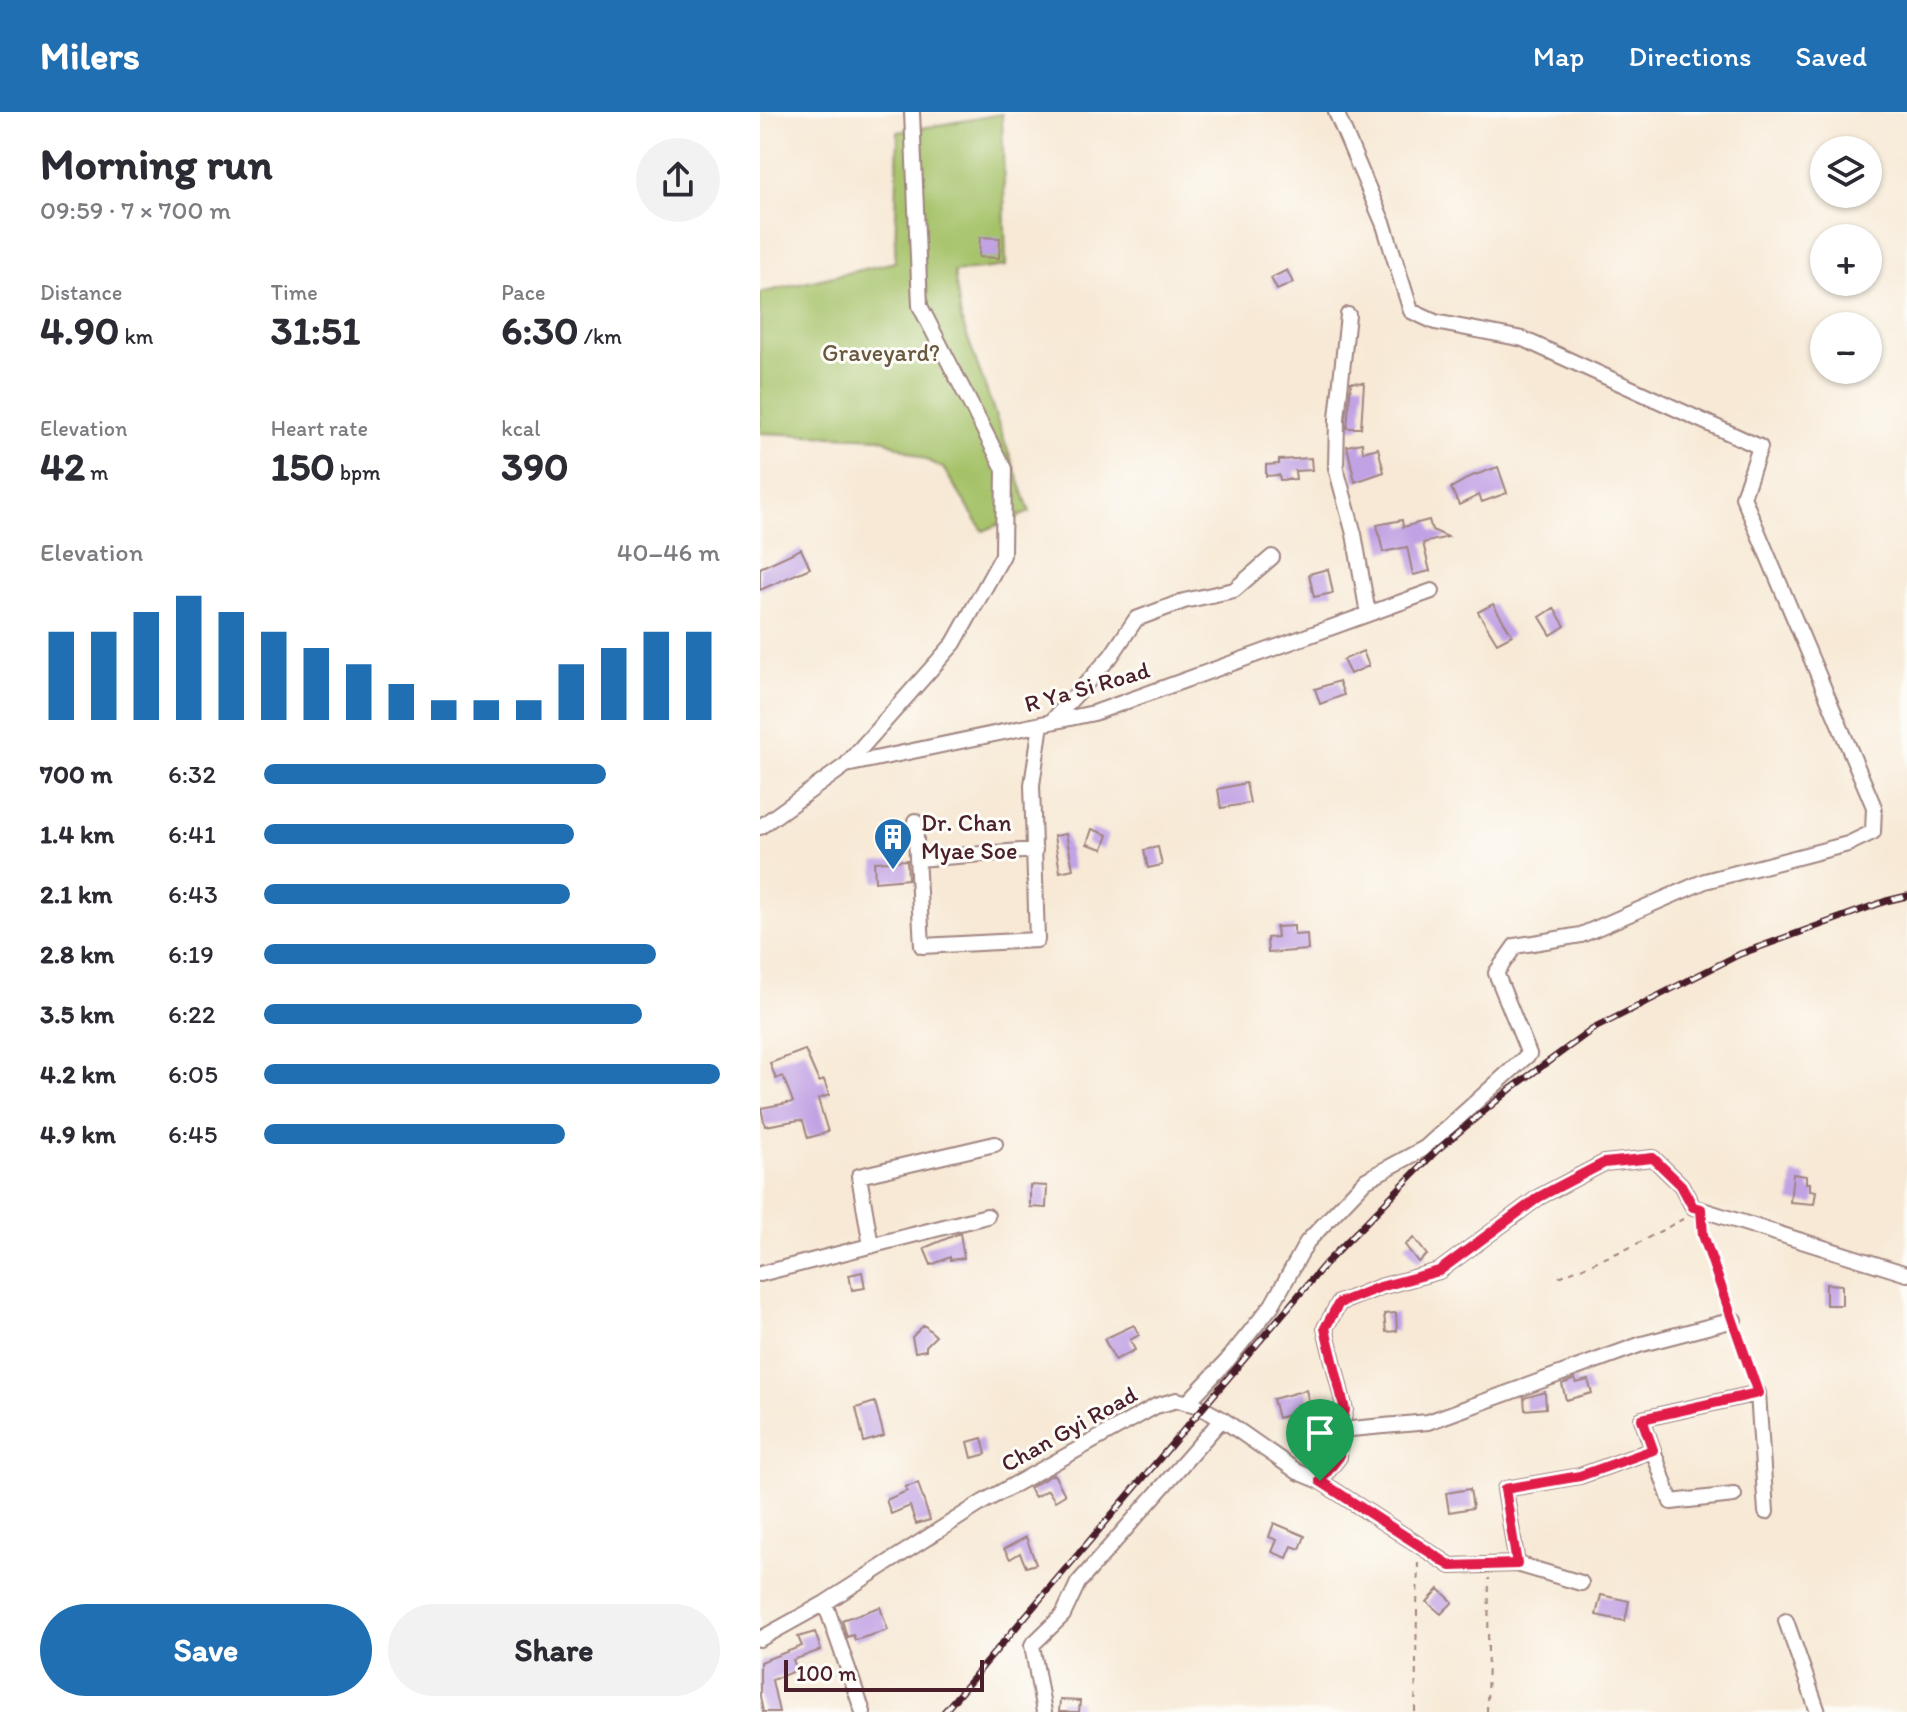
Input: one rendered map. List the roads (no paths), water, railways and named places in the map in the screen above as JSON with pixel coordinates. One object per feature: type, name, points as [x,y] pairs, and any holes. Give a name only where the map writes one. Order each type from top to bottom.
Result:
[{"type":"street","points":[[846,765],[954,643],[1003,555],[1004,469],[920,306],[912,112]]},
{"type":"street","points":[[1336,112],[1384,225],[1411,311],[1435,322],[1523,339],[1760,447],[1743,497],[1874,807],[1873,832],[1848,844],[1705,881],[1581,935],[1515,946],[1496,973],[1529,1054],[1425,1148],[1366,1180],[1307,1242],[1272,1305],[1227,1361],[1187,1403],[1222,1419],[1298,1472],[1320,1481],[1451,1566],[1517,1564],[1581,1583]]},
{"type":"street","points":[[1348,315],[1337,418],[1336,468],[1354,534],[1368,614]]},
{"type":"street","points":[[915,821],[922,946],[1037,940],[1032,785],[1046,723],[1111,656],[1136,619],[1184,601],[1234,590],[1272,557]]},
{"type":"street","name":"R Ya Si Road","points":[[760,827],[846,765],[1094,713],[1432,591]]},
{"type":"street","points":[[917,859],[1035,850]]},
{"type":"street","points":[[871,1246],[859,1176],[995,1144]]},
{"type":"street","points":[[1320,1481],[1339,1457],[1340,1430],[1345,1410],[1325,1328],[1339,1303],[1380,1287],[1439,1271],[1539,1197],[1604,1163],[1653,1158],[1681,1185],[1693,1207],[1907,1274]]},
{"type":"street","points":[[760,1274],[987,1216]]},
{"type":"street","points":[[1340,1430],[1428,1422],[1642,1344],[1734,1320]]},
{"type":"street","points":[[1734,1495],[1671,1502],[1642,1419],[1758,1393],[1766,1512]]},
{"type":"street","name":"Chan Gyi Road","points":[[760,1639],[825,1603],[983,1502],[1143,1413],[1177,1400],[1187,1403]]},
{"type":"street","points":[[1044,1712],[1032,1645],[1063,1615],[1078,1583],[1222,1419]]},
{"type":"street","points":[[1517,1564],[1505,1489],[1580,1476],[1653,1450]]},
{"type":"street","points":[[825,1603],[863,1712]]},
{"type":"street","points":[[1786,1621],[1818,1712]]},
{"type":"railway","points":[[944,1712],[1326,1263],[1437,1150],[1512,1088],[1593,1029],[1740,954],[1907,896]]},
{"type":"place","name":"Dr. Chan Myae Soe","points":[[893,871]]},
{"type":"park label","name":"Graveyard?","points":[[881,353]]}]
